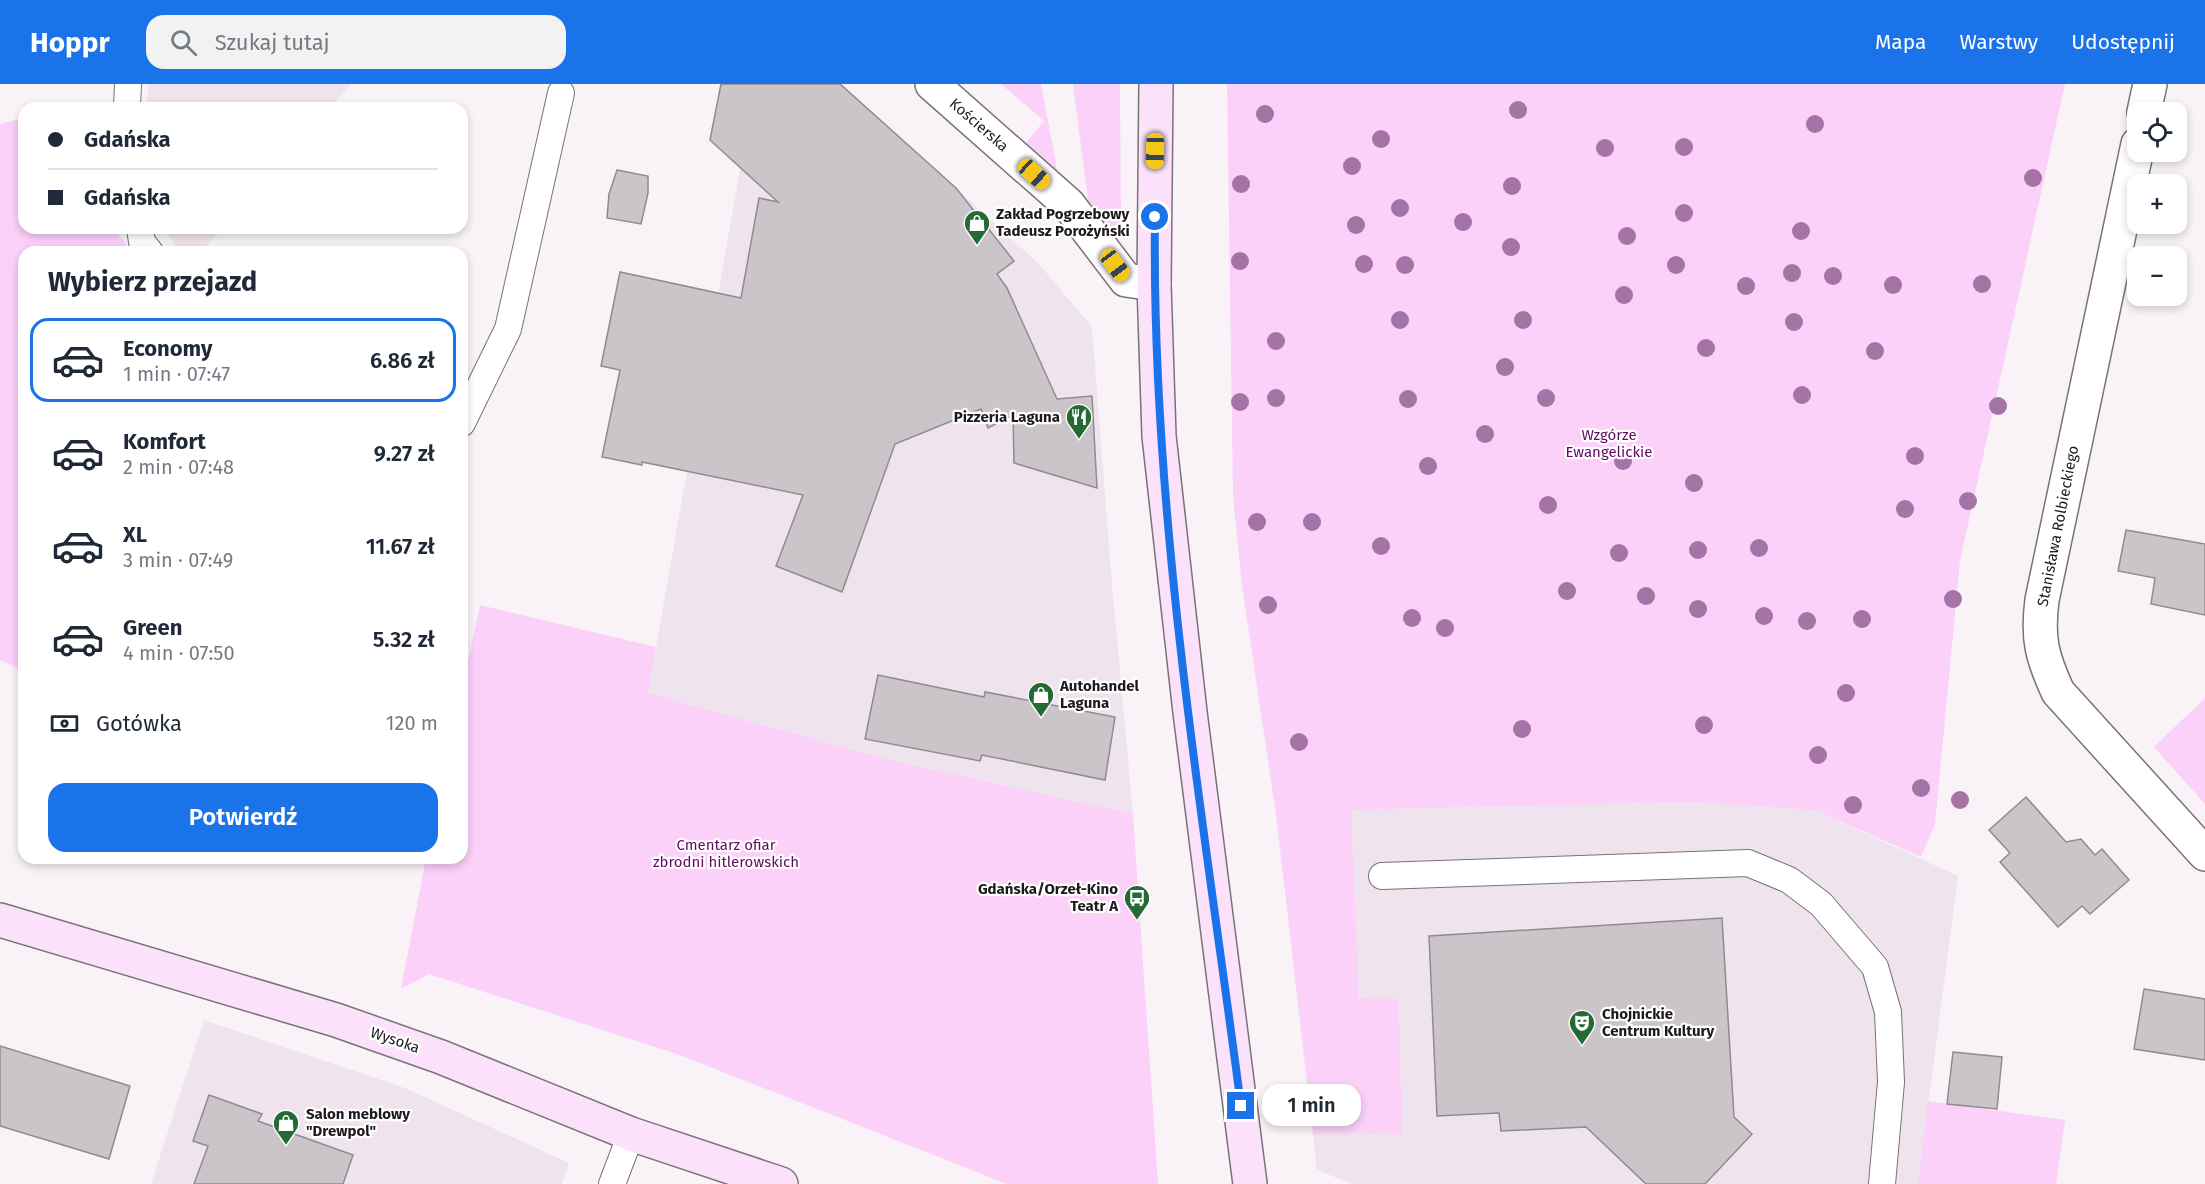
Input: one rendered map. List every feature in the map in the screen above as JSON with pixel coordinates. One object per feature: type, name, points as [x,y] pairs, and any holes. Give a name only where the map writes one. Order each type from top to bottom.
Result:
[{"type":"main road","points":[[1156,84],[1154,284],[1159,436],[1190,712],[1250,1184]]},
{"type":"main road","name":"Wysoka","points":[[0,920],[336,1020],[441,1057],[631,1134],[781,1184]]},
{"type":"street","name":"Kościerska","points":[[932,84],[1068,204],[1126,280],[1154,284]]},
{"type":"street","points":[[2146,102],[2150,84]]},
{"type":"street","name":"Stanisława Rolbieckiego","points":[[2134,162],[2042,600],[2038,630],[2045,664],[2058,692],[2205,854]]},
{"type":"lane","points":[[127,102],[128,84]]},
{"type":"lane","points":[[468,411],[508,329],[561,93]]},
{"type":"lane","points":[[1382,876],[1748,863],[1789,880],[1821,904],[1875,967],[1888,1012],[1891,1082],[1882,1184]]},
{"type":"lane","points":[[612,1184],[631,1134]]},
{"type":"shaded area","points":[[148,84],[351,84],[335,102],[147,102]]},
{"type":"shaded area","points":[[755,84],[842,84],[1039,264],[1092,327],[1133,814],[886,759],[648,693]]},
{"type":"shaded area","points":[[168,234],[218,234],[206,246],[175,246]]},
{"type":"shaded area","points":[[1689,802],[1815,810],[1958,876],[1918,1184],[1352,1184],[1317,1170],[1313,1134],[1402,1132],[1399,999],[1359,998],[1350,810]]},
{"type":"shaded area","points":[[204,1020],[405,1088],[569,1163],[562,1184],[151,1184]]},
{"type":"green space","points":[[1001,84],[1041,84],[1058,174],[1024,145],[1044,121]]},
{"type":"green space","points":[[1073,84],[1120,84],[1121,234],[1113,237],[1088,200]]},
{"type":"green space","name":"Wzgórze Ewangelickie","points":[[1227,84],[2065,84],[1960,561],[1935,824],[1921,857],[1815,810],[1689,802],[1351,810],[1359,998],[1399,999],[1402,1133],[1313,1134],[1276,814],[1242,586],[1233,496]]},
{"type":"green space","points":[[18,120],[18,234],[118,234],[127,246],[18,246],[18,668],[0,660],[0,124]]},
{"type":"green space","name":"Cmentarz ofiar zbrodni hitlerowskich","points":[[480,605],[656,647],[648,693],[886,759],[1133,814],[1158,1184],[1007,1184],[680,1055],[429,974],[401,989],[425,864],[468,864],[468,662]]},
{"type":"green space","points":[[2205,698],[2205,804],[2154,747]]},
{"type":"green space","points":[[1928,1101],[2065,1120],[2056,1184],[1918,1184]]},
{"type":"building","points":[[721,84],[840,84],[956,188],[1014,261],[997,274],[1007,288],[1057,399],[1092,396],[1097,488],[1014,463],[1013,415],[988,428],[981,409],[895,444],[842,592],[776,566],[803,495],[642,462],[642,465],[602,457],[620,370],[601,366],[620,272],[741,298],[759,198],[778,202],[710,140]]},
{"type":"building","points":[[617,170],[648,176],[648,193],[641,224],[607,218],[609,194]]},
{"type":"building","points":[[2126,530],[2205,544],[2205,615],[2151,604],[2155,578],[2118,571]]},
{"type":"building","points":[[878,675],[984,697],[985,692],[1115,717],[1105,780],[982,755],[980,761],[865,739]]},
{"type":"building","points":[[2026,797],[2066,842],[2081,839],[2095,855],[2102,849],[2129,880],[2090,914],[2082,906],[2058,927],[2000,862],[2010,853],[1989,830]]},
{"type":"building","name":"Chojnickie Centrum Kultury","points":[[1722,918],[1734,1117],[1752,1134],[1705,1184],[1646,1184],[1586,1127],[1501,1131],[1499,1113],[1437,1116],[1429,936]]},
{"type":"building","points":[[2144,989],[2205,999],[2205,1060],[2134,1049]]},
{"type":"building","points":[[0,1046],[130,1086],[109,1159],[0,1126]]},
{"type":"building","points":[[1953,1052],[2002,1057],[1997,1109],[1947,1104]]},
{"type":"building","points":[[209,1095],[262,1114],[258,1121],[353,1155],[343,1184],[194,1184],[208,1146],[193,1141]]},
{"type":"place","name":"Zakład Pogrzebowy Tadeusz Porożyński","points":[[977,246]]},
{"type":"place","name":"Pizzeria Laguna","points":[[1079,440]]},
{"type":"place","name":"Autohandel Laguna","points":[[1041,718]]},
{"type":"place","name":"Gdańska/Orzeł-Kino Teatr A","points":[[1137,921]]},
{"type":"place","name":"Chojnickie Centrum Kultury","points":[[1582,1046]]},
{"type":"place","name":"Salon meblowy \"Drewpol\"","points":[[286,1146]]},
{"type":"route","points":[[1155,217],[1154,284],[1159,436],[1190,712],[1241,1106]]}]
